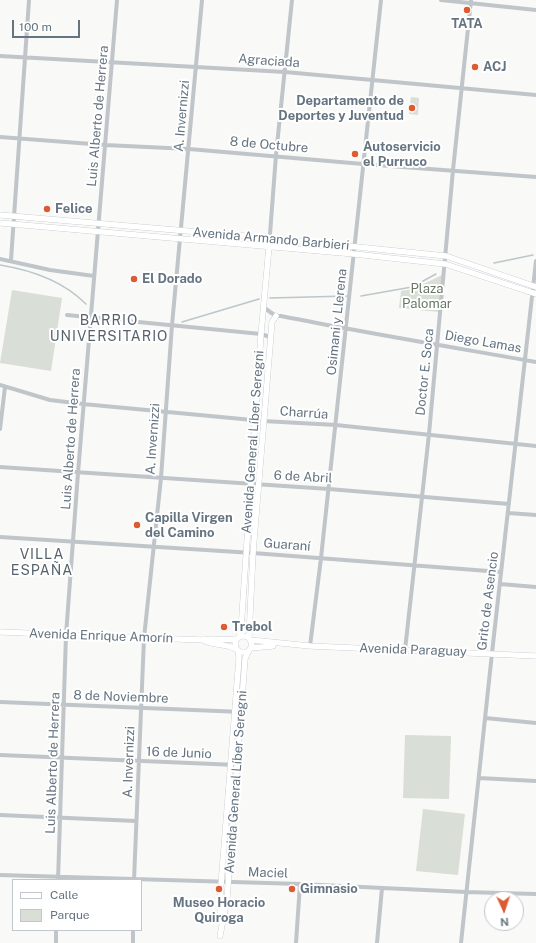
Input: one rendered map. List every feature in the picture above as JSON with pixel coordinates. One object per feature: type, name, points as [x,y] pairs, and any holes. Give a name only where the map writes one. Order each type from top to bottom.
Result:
[{"type":"street","points":[[10,260],[14,224],[29,0]]},
{"type":"street","name":"Luis Alberto de Herrera","points":[[58,878],[65,705],[66,635],[83,404],[117,0]]},
{"type":"street","name":"A. Invernizzi","points":[[134,879],[144,638],[154,546],[172,325],[202,0]]},
{"type":"street","points":[[269,247],[276,155],[292,0]]},
{"type":"street","name":"Osimani y Llerena","points":[[310,646],[329,489],[381,0]]},
{"type":"street","points":[[441,0],[536,10]]},
{"type":"street","name":"Doctor E. Soca","points":[[404,650],[429,434],[446,264],[453,170],[471,2]]},
{"type":"street","name":"Agraciada","points":[[0,56],[285,72],[536,95]]},
{"type":"street","name":"8 de Octubre","points":[[0,137],[276,155],[363,164],[536,177]]},
{"type":"street","name":"Avenida Armando Barbieri","points":[[0,215],[269,238],[446,256],[534,290]]},
{"type":"street","name":"Avenida Armando Barbieri","points":[[0,223],[354,254],[446,264],[534,290]]},
{"type":"street","name":"Avenida General Líber Seregni","points":[[237,638],[241,630],[245,552],[263,306],[269,247]]},
{"type":"street","points":[[0,259],[50,270],[94,276]]},
{"type":"street","name":"Grito de Asencio","points":[[461,943],[508,504],[524,360],[534,290],[536,261]]},
{"type":"street","name":"Diego Lamas","points":[[263,306],[276,316],[536,362]]},
{"type":"street","points":[[67,315],[261,334],[270,337]]},
{"type":"street","name":"Avenida General Líber Seregni","points":[[250,639],[253,553],[263,421],[270,337],[272,322],[276,316]]},
{"type":"street","name":"Charrúa","points":[[0,385],[50,400],[83,404],[263,421],[336,425],[536,446]]},
{"type":"street","points":[[0,429],[5,387]]},
{"type":"street","name":"6 de Abril","points":[[0,467],[329,489],[508,504]]},
{"type":"street","points":[[508,513],[536,515]]},
{"type":"street","name":"Guaraní","points":[[0,537],[245,552],[415,564],[501,572]]},
{"type":"street","points":[[500,584],[536,587]]},
{"type":"street","name":"Avenida Enrique Amorín","points":[[0,632],[202,640],[229,640],[237,638]]},
{"type":"street","points":[[244,636],[250,639],[249,650],[242,653],[237,650],[234,644],[237,638],[244,636]]},
{"type":"street","name":"Avenida Paraguay","points":[[250,639],[290,645],[536,656]]},
{"type":"street","name":"Avenida Enrique Amorín","points":[[202,640],[207,643],[229,645],[237,650]]},
{"type":"street","name":"Avenida Paraguay","points":[[249,650],[290,645]]},
{"type":"street","name":"Avenida General Líber Seregni","points":[[220,943],[221,882],[238,658],[237,650]]},
{"type":"street","name":"Avenida General Líber Seregni","points":[[220,936],[227,900],[245,659],[249,650]]},
{"type":"street","name":"8 de Noviembre","points":[[0,702],[242,712]]},
{"type":"street","points":[[485,718],[536,723]]},
{"type":"street","name":"16 de Junio","points":[[0,755],[238,765]]},
{"type":"street","points":[[479,778],[536,781]]},
{"type":"street","points":[[0,815],[136,821]]},
{"type":"street","name":"Maciel","points":[[0,875],[96,879]]},
{"type":"street","name":"Maciel","points":[[142,880],[300,884],[536,894]]},
{"type":"street","points":[[296,943],[300,884]]},
{"type":"street","points":[[377,943],[382,888]]},
{"type":"street","points":[[56,931],[56,943]]},
{"type":"street","points":[[133,931],[133,943]]},
{"type":"green space","points":[[411,97],[419,98],[418,115],[409,114]]},
{"type":"green space","name":"Plaza Palomar","points":[[442,275],[439,312],[399,308],[401,291],[413,289]]},
{"type":"green space","points":[[12,290],[62,298],[51,371],[0,363]]},
{"type":"green space","points":[[405,735],[451,736],[449,799],[403,798]]},
{"type":"green space","points":[[423,809],[465,814],[458,875],[416,871]]},
{"type":"waterway","points":[[494,263],[533,255]]},
{"type":"waterway","points":[[0,265],[35,273],[67,289],[86,304]]},
{"type":"waterway","points":[[361,296],[412,287],[436,274]]},
{"type":"waterway","points":[[270,298],[348,296]]},
{"type":"waterway","points":[[182,322],[259,299]]},
{"type":"place","name":"TATA","points":[[467,10]]},
{"type":"place","name":"ACJ","points":[[475,67]]},
{"type":"place","name":"Departamento de Deportes y Juventud","points":[[412,108]]},
{"type":"place","name":"Autoservicio el Purruco","points":[[355,154]]},
{"type":"place","name":"Felice","points":[[47,209]]},
{"type":"place","name":"El Dorado","points":[[134,279]]},
{"type":"place","name":"Capilla Virgen del Camino","points":[[137,525]]},
{"type":"place","name":"Trebol","points":[[224,627]]},
{"type":"place","name":"Museo Horacio Quiroga","points":[[219,889]]},
{"type":"place","name":"Gimnasio","points":[[292,889]]},
{"type":"district","name":"BARRIO UNIVERSITARIO","points":[[109,330]]},
{"type":"district","name":"VILLA ESPAÑA","points":[[42,564]]}]
